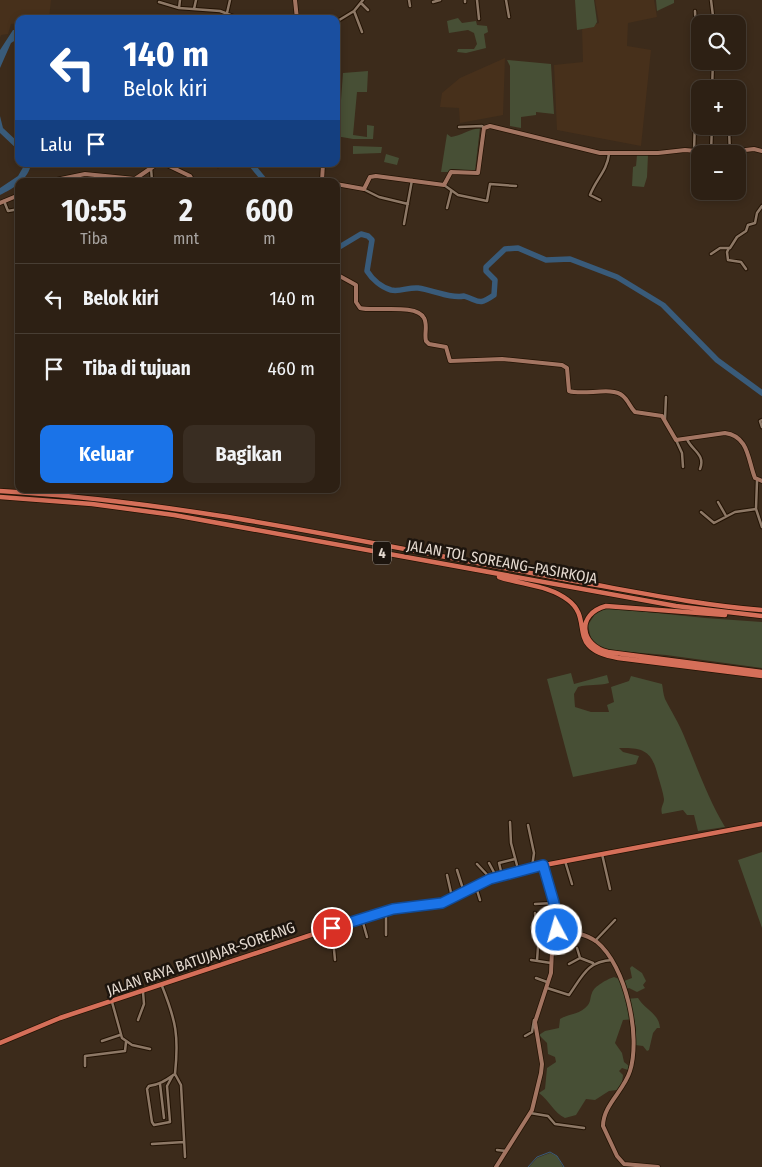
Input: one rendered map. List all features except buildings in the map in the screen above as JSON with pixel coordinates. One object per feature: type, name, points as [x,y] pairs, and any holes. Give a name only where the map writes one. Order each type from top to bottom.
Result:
[{"type":"highway","name":"JALAN TOL SOREANG–PASIRKOJA","points":[[0,492],[15,493]]},
{"type":"highway","name":"JALAN TOL SOREANG–PASIRKOJA","points":[[17,493],[84,497],[201,513],[632,591],[729,607],[762,610]]},
{"type":"highway","name":"JALAN TOL SOREANG–PASIRKOJA","points":[[0,497],[92,504],[174,515],[488,573],[731,614],[762,616]]},
{"type":"highway","points":[[488,573],[548,589],[567,598],[576,609],[585,642],[598,654],[762,676]]},
{"type":"highway","points":[[731,614],[718,616],[606,606],[597,608],[589,615],[586,630],[589,641],[603,651],[762,672]]},
{"type":"highway","name":"JALAN RAYA BATUJAJAR-SOREANG","points":[[0,1043],[56,1020],[332,928],[416,905],[442,903],[490,879],[518,870],[532,866],[566,864],[602,854],[762,824]]},
{"type":"street","points":[[178,8],[180,0]]},
{"type":"street","points":[[194,9],[196,0]]},
{"type":"street","points":[[227,13],[230,0]]},
{"type":"street","points":[[295,0],[297,15]]},
{"type":"street","points":[[409,0],[410,6]]},
{"type":"street","points":[[433,2],[440,0]]},
{"type":"street","points":[[477,0],[479,19]]},
{"type":"street","points":[[506,0],[509,17]]},
{"type":"street","points":[[711,0],[713,15]]},
{"type":"street","points":[[340,20],[354,11],[362,1],[368,10]]},
{"type":"street","points":[[159,2],[178,8],[232,15]]},
{"type":"street","points":[[354,11],[362,32]]},
{"type":"street","points":[[695,11],[695,15]]},
{"type":"street","points":[[459,127],[500,127],[592,152],[658,154],[691,150]]},
{"type":"street","points":[[444,185],[450,172],[479,172],[484,128]]},
{"type":"street","points":[[746,150],[754,149],[762,151]]},
{"type":"street","points":[[600,200],[590,195],[595,183],[608,166],[609,153]]},
{"type":"street","points":[[138,178],[151,167]]},
{"type":"street","points":[[171,167],[191,178]]},
{"type":"street","points":[[63,178],[81,174],[112,178]]},
{"type":"street","points":[[363,189],[373,176],[444,185],[451,192],[487,201],[490,184],[516,186]]},
{"type":"street","points":[[404,224],[412,180]]},
{"type":"street","points":[[340,184],[350,185],[379,197],[408,204]]},
{"type":"street","points":[[447,208],[451,192]]},
{"type":"street","points":[[15,196],[2,202],[8,211],[15,210]]},
{"type":"street","points":[[746,269],[741,262],[728,260],[727,252],[737,237],[746,232],[748,226],[755,223],[757,213],[762,206]]},
{"type":"street","points":[[711,254],[720,248],[729,248]]},
{"type":"street","points":[[340,276],[356,285],[356,302],[360,308],[414,310],[422,315],[426,322],[426,341],[429,344],[446,348],[450,361],[502,359],[562,365],[567,368],[569,391],[581,393],[617,392],[624,396],[635,412],[665,419]]},
{"type":"street","points":[[666,396],[665,419],[683,454],[683,467]]},
{"type":"street","points":[[762,420],[762,426]]},
{"type":"street","points":[[676,440],[733,434],[747,450],[754,476],[760,481],[756,509],[762,527]]},
{"type":"street","points":[[688,438],[689,444],[699,453],[700,469]]},
{"type":"street","points":[[718,502],[726,516]]},
{"type":"street","points":[[701,512],[714,523],[736,512],[756,509]]},
{"type":"street","points":[[510,822],[518,870]]},
{"type":"street","points":[[528,825],[534,853],[532,866]]},
{"type":"street","points":[[602,854],[610,889]]},
{"type":"street","points":[[503,876],[500,863],[515,859]]},
{"type":"street","points":[[490,863],[496,878]]},
{"type":"street","points":[[477,864],[490,879]]},
{"type":"street","points":[[566,864],[572,884]]},
{"type":"street","points":[[525,1036],[532,1032],[548,985],[557,930],[554,903],[543,865]]},
{"type":"street","points":[[457,870],[464,892]]},
{"type":"street","points":[[447,875],[452,899]]},
{"type":"street","points":[[475,886],[480,900]]},
{"type":"street","points":[[535,904],[554,903]]},
{"type":"street","points":[[386,935],[387,912]]},
{"type":"street","points":[[535,913],[538,938],[554,942]]},
{"type":"street","points":[[362,919],[367,937]]},
{"type":"street","points":[[542,922],[556,919]]},
{"type":"street","points":[[596,941],[615,920]]},
{"type":"street","points":[[332,928],[335,960]]},
{"type":"street","points":[[557,930],[579,934],[596,941],[612,960],[622,982],[632,1023],[632,1062],[627,1079],[609,1106],[603,1126],[617,1156],[625,1166],[658,1167]]},
{"type":"street","points":[[537,961],[538,948]]},
{"type":"street","points":[[576,948],[580,958],[593,963],[612,960]]},
{"type":"street","points":[[569,964],[580,958]]},
{"type":"street","points":[[531,960],[552,963]]},
{"type":"street","points":[[536,978],[570,995],[583,973],[593,963]]},
{"type":"street","points":[[162,986],[177,1028],[174,1075],[167,1088],[170,1122],[154,1125],[147,1089],[149,1086],[160,1084],[174,1075]]},
{"type":"street","points":[[138,1020],[144,1004],[143,992]]},
{"type":"street","points":[[112,1002],[120,1035],[126,1042],[150,1050]]},
{"type":"street","points":[[496,1167],[536,1101],[542,1064],[535,1028],[536,1017]]},
{"type":"street","points":[[102,1041],[120,1035]]},
{"type":"street","points":[[85,1066],[84,1056],[125,1051],[126,1042]]},
{"type":"street","points":[[174,1075],[181,1085],[185,1157]]},
{"type":"street","points":[[160,1084],[164,1118]]},
{"type":"street","points":[[530,1113],[548,1116],[555,1124],[584,1128]]},
{"type":"street","points":[[152,1144],[184,1142]]},
{"type":"street","points":[[497,1150],[507,1151]]},
{"type":"shaded area","points":[[0,0],[51,0],[49,15],[15,15],[15,24],[11,24],[8,34],[1,35],[0,38]]},
{"type":"shaded area","points":[[595,0],[654,0],[657,17],[628,23],[627,46],[651,50],[641,146],[557,130],[554,65],[583,62],[582,28],[599,23]]},
{"type":"shaded area","points":[[505,58],[503,115],[460,123],[459,108],[440,107],[442,93],[460,78]]},
{"type":"green space","points":[[575,0],[594,0],[597,22],[594,27],[577,30]]},
{"type":"green space","points":[[656,0],[674,0],[674,3],[657,11]]},
{"type":"green space","points":[[458,18],[462,23],[476,21],[477,25],[487,26],[488,32],[484,34],[486,48],[466,53],[457,52],[458,49],[474,49],[477,44],[474,33],[468,30],[449,33],[447,21]]},
{"type":"green space","points":[[507,60],[551,64],[554,114],[536,112],[536,115],[521,117],[521,128],[510,126],[510,66]]},
{"type":"green space","points":[[368,71],[367,92],[357,92],[353,135],[367,137],[367,125],[374,126],[373,139],[340,137],[340,100],[343,73]]},
{"type":"green space","points":[[480,128],[475,171],[452,169],[448,172],[441,172],[447,134],[451,137]]},
{"type":"green space","points":[[353,146],[382,147],[381,153],[353,154]]},
{"type":"green space","points":[[386,154],[399,158],[397,165],[384,162]]},
{"type":"green space","points":[[637,155],[648,155],[647,177],[644,187],[632,186],[633,167],[636,166]]},
{"type":"green space","points":[[608,608],[762,622],[762,668],[666,655],[606,650],[595,644],[591,639],[588,625],[597,611]]},
{"type":"green space","points":[[571,673],[574,684],[607,675],[609,683],[578,687],[574,694],[575,707],[591,712],[609,712],[607,705],[614,702],[611,687],[629,681],[631,676],[662,684],[665,699],[682,731],[708,794],[725,827],[698,831],[694,815],[687,815],[683,810],[662,814],[661,810],[664,799],[656,768],[650,756],[641,750],[619,748],[623,752],[639,756],[636,764],[573,777],[547,679]]},
{"type":"green space","points":[[762,852],[762,928],[738,860]]},
{"type":"green space","points":[[632,966],[642,973],[646,981],[643,985],[645,988],[637,992],[629,988],[624,990],[625,999],[638,998],[657,1019],[660,1028],[657,1028],[653,1033],[649,1050],[647,1051],[643,1046],[635,1045],[636,1029],[634,1019],[623,1020],[615,1043],[622,1053],[624,1062],[629,1066],[628,1070],[622,1068],[619,1071],[623,1075],[622,1083],[617,1090],[609,1091],[595,1100],[586,1099],[576,1115],[565,1118],[539,1093],[545,1089],[547,1068],[556,1062],[555,1057],[548,1054],[547,1043],[539,1035],[545,1031],[559,1028],[560,1019],[585,1008],[589,1004],[593,990],[601,983],[614,977],[624,981],[632,978],[630,968]]},
{"type":"green space","points":[[550,1153],[557,1156],[563,1167],[529,1167],[537,1158]]},
{"type":"water","points":[[13,30],[15,30],[15,40],[11,43],[0,68],[0,50]]},
{"type":"water","points":[[0,116],[3,128],[15,139],[15,147],[0,133]]},
{"type":"water","points":[[23,167],[30,167],[25,178],[15,178]]},
{"type":"water","points":[[15,178],[15,186],[0,195],[0,188]]},
{"type":"waterway","points":[[253,167],[263,178]]},
{"type":"waterway","points":[[340,247],[361,234],[368,236],[372,240],[367,271],[374,280],[391,290],[418,288],[459,297],[464,296],[479,302],[494,295],[495,280],[486,271],[486,267],[505,249],[518,248],[546,260],[570,259],[617,277],[663,305],[717,360],[762,393]]},
{"type":"waterway","points":[[528,1167],[537,1157],[550,1152],[557,1156],[564,1167]]},
{"type":"route","points":[[332,928],[393,909],[442,903],[490,879],[532,866],[543,865],[554,903],[557,930]]}]
